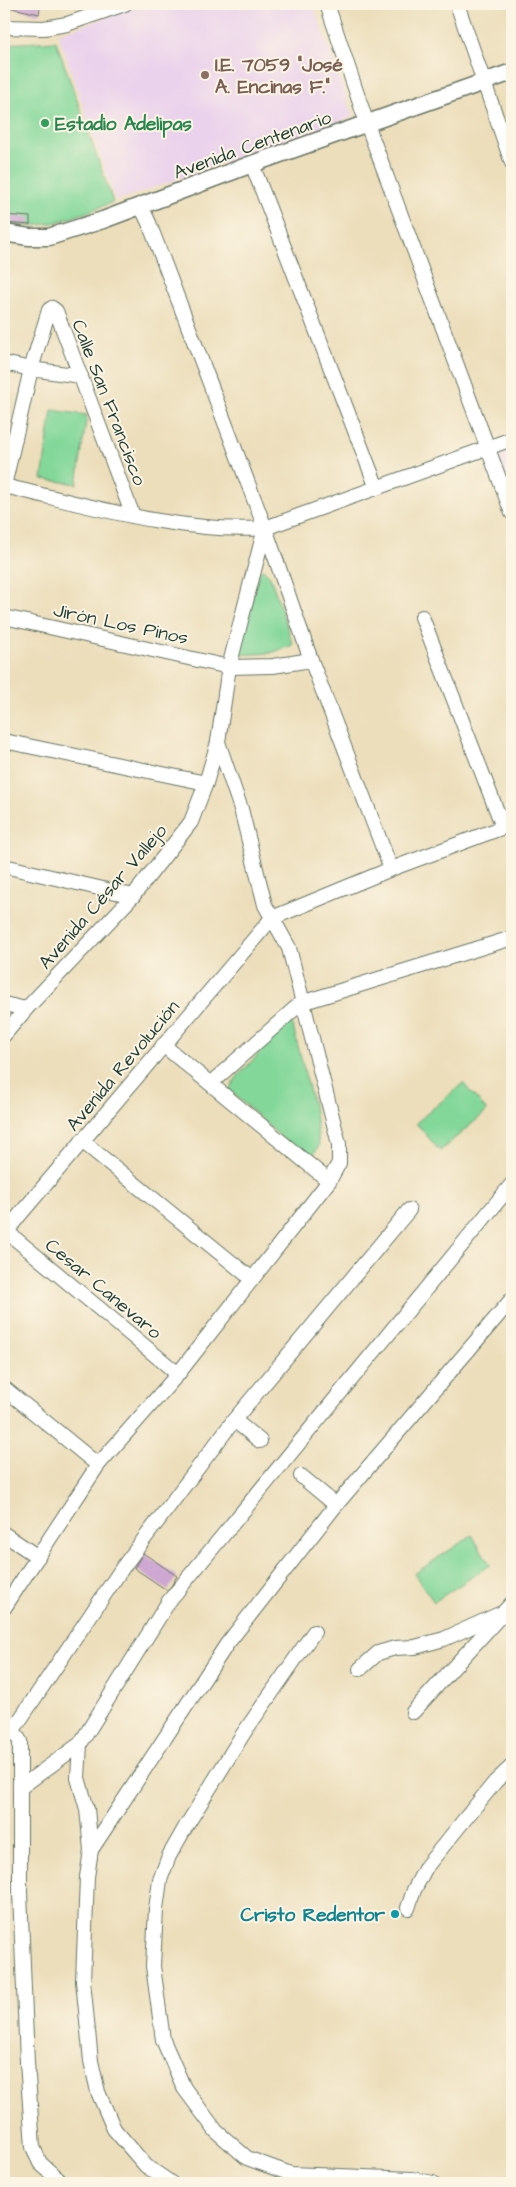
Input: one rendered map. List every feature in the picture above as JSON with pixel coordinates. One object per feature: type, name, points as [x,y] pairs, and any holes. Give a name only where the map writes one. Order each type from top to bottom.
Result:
[{"type":"street","points":[[4,27],[44,28],[67,24],[125,4]]},
{"type":"street","points":[[327,4],[367,124],[512,514]]},
{"type":"street","points":[[457,4],[512,162]]},
{"type":"street","name":"Avenida Centenario","points":[[4,233],[30,237],[49,237],[141,206],[252,164],[512,72]]},
{"type":"street","points":[[252,164],[377,488]]},
{"type":"street","points":[[141,206],[265,528],[311,660],[391,869]]},
{"type":"street","name":"Calle San Francisco","points":[[4,486],[31,370],[49,310],[52,308],[56,311],[133,516]]},
{"type":"street","points":[[4,363],[31,370],[81,376]]},
{"type":"street","points":[[4,486],[133,516],[232,531],[265,528],[512,440]]},
{"type":"street","name":"Avenida César Vallejo","points":[[4,1035],[132,896],[191,822],[206,783],[218,742],[229,667],[265,528]]},
{"type":"street","name":"Jirón Los Pinos","points":[[4,617],[229,667],[273,666],[311,660]]},
{"type":"street","points":[[272,918],[391,869],[508,825],[422,617]]},
{"type":"street","points":[[4,741],[206,783]]},
{"type":"street","points":[[4,1608],[98,1465],[178,1374],[329,1181],[339,1162],[339,1144],[289,948],[281,930],[265,904],[241,810],[218,742]]},
{"type":"street","points":[[4,866],[132,896]]},
{"type":"street","name":"Avenida Revolución","points":[[5,1234],[272,918]]},
{"type":"street","points":[[211,1084],[302,1003],[512,938]]},
{"type":"street","points":[[4,1004],[26,1009]]},
{"type":"street","points":[[163,1045],[329,1181]]},
{"type":"street","points":[[82,1141],[252,1279]]},
{"type":"street","points":[[21,1787],[80,1744],[169,1600],[512,1184]]},
{"type":"street","points":[[62,2183],[40,2163],[33,2147],[20,1892],[20,1741],[8,1729],[123,1567],[234,1420],[409,1210]]},
{"type":"street","name":"Cesar Canevaro","points":[[5,1234],[178,1374]]},
{"type":"street","points":[[91,1850],[227,1644],[336,1505],[512,1299]]},
{"type":"street","points":[[4,1388],[98,1465]]},
{"type":"street","points":[[234,1420],[260,1441]]},
{"type":"street","points":[[302,1476],[336,1505]]},
{"type":"street","points":[[4,1534],[38,1557]]},
{"type":"street","points":[[360,1669],[378,1653],[395,1648],[415,1648],[444,1639],[508,1608]]},
{"type":"street","points":[[413,1712],[508,1608]]},
{"type":"street","points":[[314,1632],[243,1734],[185,1828],[169,1856],[163,1872],[156,1909],[153,1966],[163,2040],[184,2088],[216,2131],[248,2158],[291,2174],[412,2179],[433,2183]]},
{"type":"street","points":[[80,1744],[78,1778],[87,1809],[91,1850],[87,1877],[83,1981],[91,2061],[98,2092],[114,2129],[146,2166],[171,2183]]},
{"type":"street","points":[[408,1908],[414,1890],[426,1866],[495,1782],[512,1766]]},
{"type":"shaded area","name":"I.E. 7059 \"José A. Encinas F.\"","points":[[145,4],[313,4],[353,117],[116,201],[58,34]]},
{"type":"shaded area","points":[[512,446],[512,500],[494,452]]},
{"type":"green space","name":"Estadio Adelipas","points":[[56,41],[113,202],[48,224],[4,225],[4,44]]},
{"type":"green space","points":[[52,410],[87,415],[77,484],[42,479]]},
{"type":"green space","points":[[263,569],[270,576],[293,645],[271,653],[238,655],[259,572]]},
{"type":"green space","points":[[291,1019],[315,1112],[319,1146],[312,1157],[305,1159],[229,1090],[237,1077]]},
{"type":"green space","points":[[463,1083],[487,1111],[440,1151],[416,1123]]},
{"type":"green space","points":[[472,1535],[490,1565],[434,1602],[414,1574]]},
{"type":"building","points":[[4,4],[41,4],[39,14],[4,6]]},
{"type":"building","points":[[4,215],[30,217],[30,225],[4,223]]},
{"type":"building","points":[[143,1553],[177,1576],[168,1591],[134,1568]]},
{"type":"place","name":"I.E. 7059 \"José A. Encinas F.\"","points":[[205,75]]},
{"type":"place","name":"Estadio Adelipas","points":[[45,123]]},
{"type":"place","name":"Cristo Redentor","points":[[395,1914]]}]
